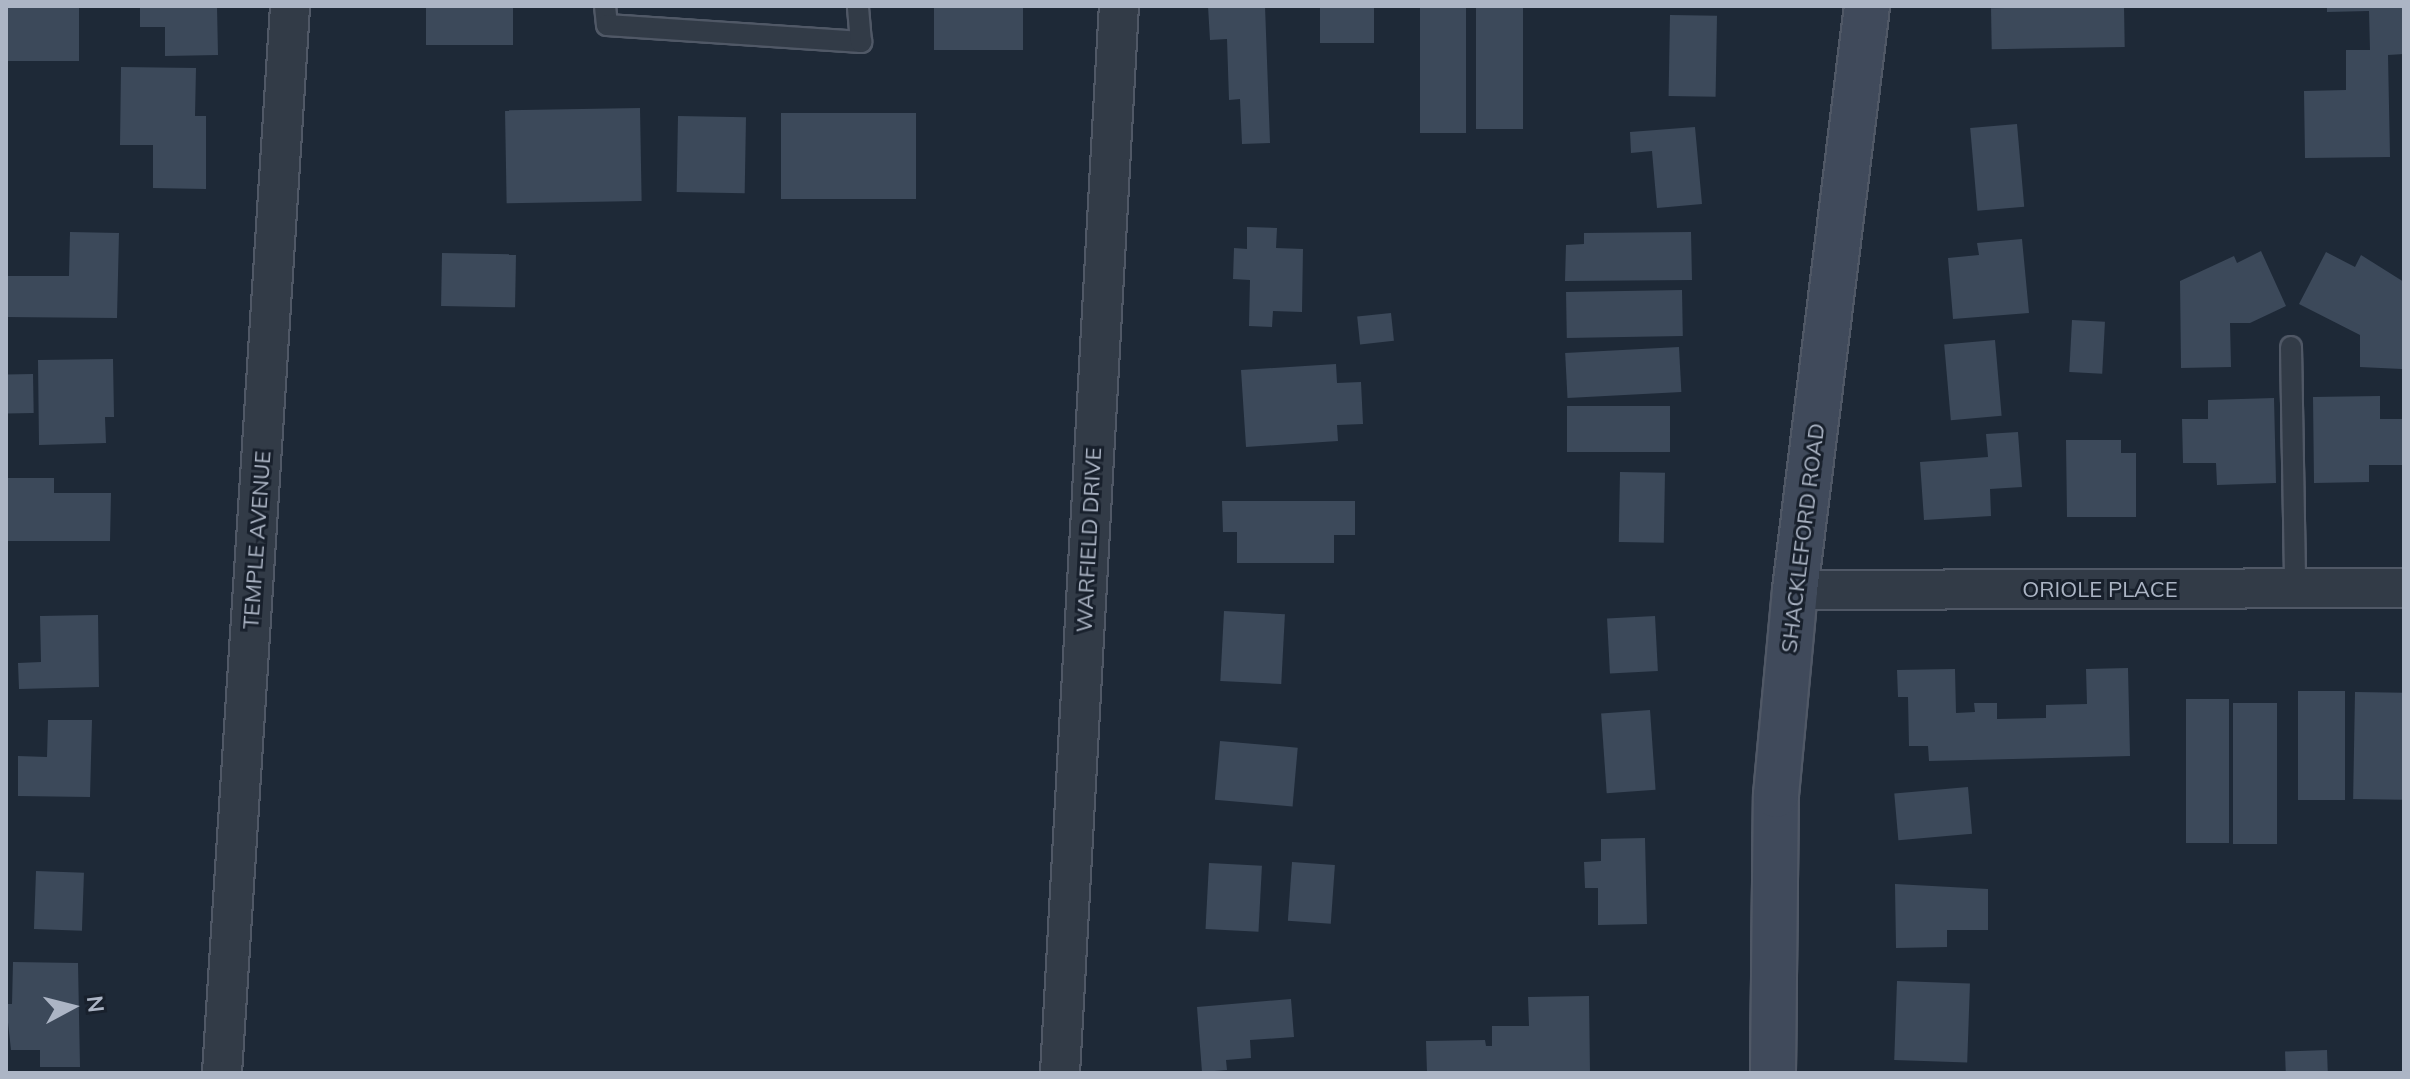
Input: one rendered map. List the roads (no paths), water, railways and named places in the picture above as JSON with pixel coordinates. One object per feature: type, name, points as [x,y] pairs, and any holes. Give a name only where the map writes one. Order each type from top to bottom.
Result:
[{"type":"street","name":"TEMPLE AVENUE","points":[[222,1073],[290,6]]},
{"type":"street","name":"WARFIELD DRIVE","points":[[1060,1073],[1119,6]]},
{"type":"street","name":"SHACKLEFORD ROAD","points":[[1773,1073],[1776,795],[1795,590],[1867,6]]},
{"type":"street","name":"ORIOLE PLACE","points":[[1795,590],[2404,588]]},
{"type":"lane","points":[[605,6],[607,25],[861,42],[858,6]]},
{"type":"lane","points":[[2291,347],[2295,588]]}]
